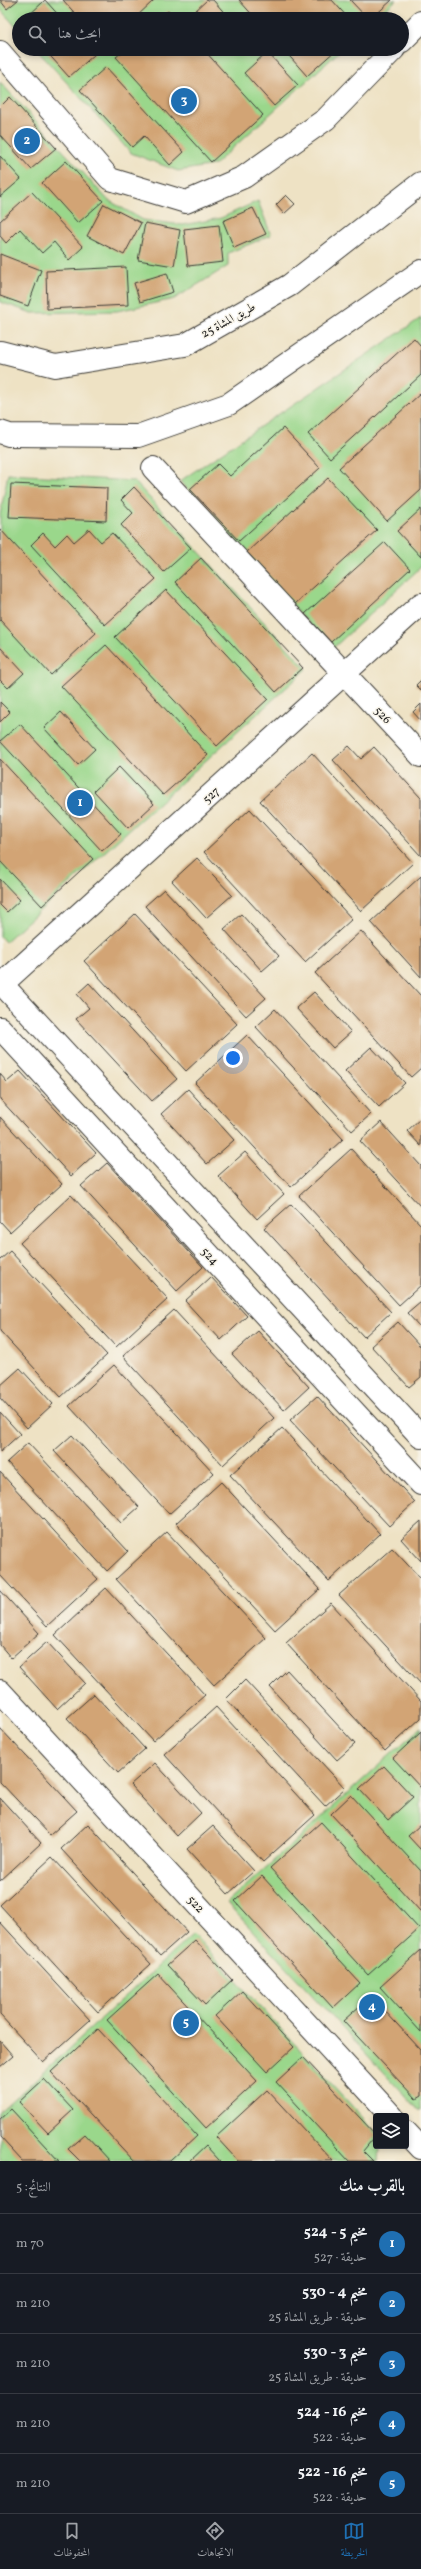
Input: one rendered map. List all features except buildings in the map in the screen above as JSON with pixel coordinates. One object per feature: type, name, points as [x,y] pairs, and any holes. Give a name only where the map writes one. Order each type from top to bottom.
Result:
[{"type":"street","points":[[409,34],[421,22]]},
{"type":"street","points":[[0,52],[110,179],[186,202],[244,177],[326,119],[387,56]]},
{"type":"street","name":"طريق المشاة 25","points":[[0,352],[55,366],[185,345],[290,285],[421,183]]},
{"type":"street","points":[[0,432],[9,435],[138,436],[229,404],[421,271]]},
{"type":"street","name":"526","points":[[153,468],[421,756]]},
{"type":"street","name":"527","points":[[1,984],[421,604]]},
{"type":"street","points":[[1,984],[421,1437]]},
{"type":"street","name":"524","points":[[0,1028],[421,1484]]},
{"type":"street","name":"522","points":[[0,1691],[389,2113]]},
{"type":"street","points":[[409,2135],[421,2148]]},
{"type":"green space","points":[[0,0],[396,0],[383,12],[12,12],[12,22],[0,9]]},
{"type":"green space","points":[[42,56],[334,56],[214,165],[178,171],[131,153]]},
{"type":"green space","points":[[0,82],[108,200],[143,220],[183,225],[221,218],[258,201],[271,235],[228,253],[228,266],[174,299],[117,311],[32,313],[0,302]]},
{"type":"green space","points":[[421,318],[421,567],[332,649],[180,481]]},
{"type":"green space","points":[[8,474],[134,481],[307,669],[5,942],[0,936],[0,515]]},
{"type":"green space","points":[[421,1727],[421,2110],[418,2110],[227,1903]]},
{"type":"green space","points":[[193,1934],[373,2129],[373,2149],[380,2149],[379,2161],[0,2161],[0,2112]]},
{"type":"place","name":"مخيم 3 - 530","points":[[184,101]]},
{"type":"place","name":"مخيم 4 - 530","points":[[27,141]]},
{"type":"place","name":"مخيم 5 - 524","points":[[80,803]]},
{"type":"place","name":"مخيم 16 - 524","points":[[372,2007]]},
{"type":"place","name":"مخيم 16 - 522","points":[[186,2023]]}]
